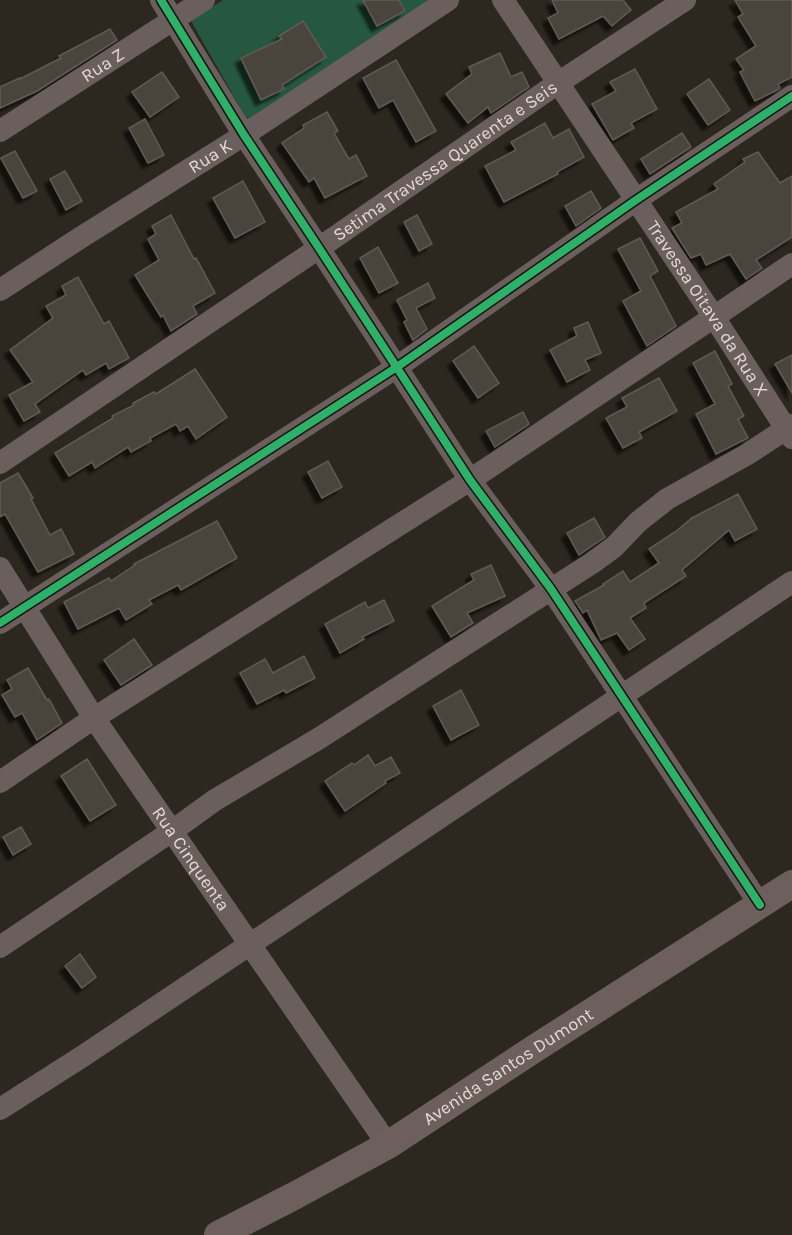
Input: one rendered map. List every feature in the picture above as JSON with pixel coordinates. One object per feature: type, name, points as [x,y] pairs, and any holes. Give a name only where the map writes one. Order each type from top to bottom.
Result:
[{"type":"main road","name":"Avenida Santos Dumont","points":[[218,1235],[388,1145],[792,884]]},
{"type":"street","points":[[161,0],[244,135],[470,480],[551,589],[760,905]]},
{"type":"street","name":"Rua Z","points":[[0,131],[204,0]]},
{"type":"street","name":"Rua K","points":[[0,290],[244,135],[448,0]]},
{"type":"street","name":"Travessa Oitava da Rua X","points":[[503,0],[790,430]]},
{"type":"street","name":"Setima Travessa Quarenta e Seis","points":[[0,464],[558,83],[685,0]]},
{"type":"street","points":[[0,623],[397,367],[636,200],[792,96]]},
{"type":"street","points":[[0,782],[94,718],[470,480],[792,264]]},
{"type":"street","points":[[0,947],[215,801],[318,739],[592,564],[667,499],[790,430]]},
{"type":"street","name":"Rua Cinquenta","points":[[0,568],[94,718],[388,1145]]},
{"type":"street","points":[[0,1109],[83,1056],[792,582]]},
{"type":"green space","points":[[223,0],[434,0],[250,125],[191,21]]},
{"type":"building","points":[[363,0],[399,0],[405,11],[377,26]]},
{"type":"building","points":[[552,0],[623,0],[631,10],[612,26],[603,16],[559,39],[548,18],[558,13]]},
{"type":"building","points":[[735,0],[792,0],[792,77],[778,84],[780,88],[777,90],[755,101],[740,72],[744,70],[736,59],[756,46],[738,17],[743,14]]},
{"type":"building","points":[[303,21],[326,57],[282,85],[284,89],[261,100],[241,58],[282,39],[279,36]]},
{"type":"building","points":[[110,29],[117,40],[37,91],[0,108],[0,87],[61,58],[59,56]]},
{"type":"building","points":[[500,53],[511,77],[522,72],[529,87],[491,113],[488,107],[468,123],[446,94],[472,74],[469,67]]},
{"type":"building","points":[[396,60],[436,131],[416,142],[393,100],[379,108],[363,78]]},
{"type":"building","points":[[635,69],[657,109],[631,123],[634,128],[613,140],[592,104],[616,91],[610,82]]},
{"type":"building","points":[[162,72],[179,97],[150,117],[132,92]]},
{"type":"building","points":[[709,79],[730,110],[708,125],[687,94]]},
{"type":"building","points":[[327,112],[338,131],[334,133],[349,159],[356,155],[367,176],[325,198],[314,178],[309,182],[282,143],[304,128],[303,125]]},
{"type":"building","points":[[145,119],[164,155],[148,163],[129,128]]},
{"type":"building","points":[[545,123],[553,138],[569,129],[584,157],[557,172],[558,174],[504,202],[485,166],[516,150],[511,142]]},
{"type":"building","points":[[682,133],[691,147],[650,174],[641,159]]},
{"type":"building","points":[[15,151],[37,191],[23,198],[1,158]]},
{"type":"building","points":[[758,152],[780,183],[792,176],[792,237],[756,260],[762,268],[746,279],[730,254],[706,265],[701,254],[691,258],[672,228],[682,223],[676,212],[718,189],[714,184],[745,162],[743,159]]},
{"type":"building","points":[[65,171],[82,201],[66,210],[50,179]]},
{"type":"building","points":[[243,181],[265,222],[235,238],[213,198]]},
{"type":"building","points":[[591,191],[601,208],[576,226],[565,206]]},
{"type":"building","points":[[171,215],[215,293],[193,306],[197,314],[171,331],[163,315],[161,317],[135,275],[159,260],[148,239],[156,234],[152,226]]},
{"type":"building","points":[[417,215],[432,244],[419,251],[404,222]]},
{"type":"building","points":[[640,238],[658,271],[650,276],[676,326],[647,346],[623,301],[641,291],[618,249]]},
{"type":"building","points":[[378,247],[398,283],[379,293],[360,258]]},
{"type":"building","points":[[78,277],[104,324],[109,321],[129,358],[109,369],[106,363],[86,375],[83,370],[35,404],[40,412],[24,421],[9,395],[33,382],[10,350],[53,318],[46,306],[66,295],[62,286]]},
{"type":"building","points":[[428,283],[435,298],[416,308],[427,329],[413,340],[404,322],[407,320],[397,300]]},
{"type":"building","points":[[588,322],[601,353],[585,360],[590,370],[567,382],[550,350],[577,336],[574,328]]},
{"type":"building","points":[[474,346],[499,383],[478,398],[453,361]]},
{"type":"building","points":[[715,351],[732,384],[728,386],[744,416],[738,419],[748,438],[716,454],[696,414],[715,404],[693,363]]},
{"type":"building","points":[[792,355],[792,393],[775,364]]},
{"type":"building","points":[[195,369],[227,417],[196,439],[188,426],[180,431],[176,424],[150,438],[151,441],[131,452],[128,447],[95,468],[92,462],[69,476],[55,453],[113,418],[112,416],[134,405],[133,403],[154,392],[156,394]]},
{"type":"building","points":[[659,378],[677,411],[639,432],[642,438],[623,448],[606,418],[627,407],[622,398]]},
{"type":"building","points":[[523,412],[529,424],[495,447],[486,431]]},
{"type":"building","points":[[328,461],[342,487],[322,498],[308,472]]},
{"type":"building","points":[[18,473],[33,498],[31,499],[50,535],[61,529],[74,554],[38,572],[5,514],[0,517],[0,483]]},
{"type":"building","points":[[738,494],[757,529],[735,541],[729,530],[682,570],[686,576],[644,603],[646,608],[630,618],[645,639],[629,650],[617,633],[601,640],[587,610],[583,613],[575,601],[604,585],[623,571],[630,582],[659,563],[649,549],[692,518]]},
{"type":"building","points":[[594,518],[605,537],[579,555],[567,533]]},
{"type":"building","points":[[217,521],[237,558],[181,590],[178,585],[149,600],[152,604],[126,620],[119,608],[78,629],[64,602],[109,578],[111,581],[134,564]]},
{"type":"building","points":[[491,565],[505,596],[467,613],[473,623],[451,637],[432,606],[474,580],[471,574]]},
{"type":"building","points":[[384,600],[394,621],[362,637],[364,639],[340,653],[325,624],[365,602],[368,608]]},
{"type":"building","points":[[134,639],[152,665],[121,685],[104,660]]},
{"type":"building","points":[[304,656],[315,678],[286,693],[284,690],[257,704],[240,673],[265,659],[273,673]]},
{"type":"building","points":[[28,668],[62,723],[37,740],[22,713],[15,717],[2,695],[12,689],[7,680]]},
{"type":"building","points":[[461,690],[479,725],[451,740],[433,706]]},
{"type":"building","points":[[368,755],[375,766],[391,757],[400,773],[385,781],[386,783],[345,811],[325,781]]},
{"type":"building","points":[[87,759],[116,805],[90,821],[61,776]]},
{"type":"building","points":[[21,827],[31,844],[13,855],[3,837]]},
{"type":"building","points":[[80,954],[96,977],[82,988],[65,966]]},
{"type":"cycle path","points":[[161,0],[244,135],[470,480],[551,589],[760,905]]},
{"type":"cycle path","points":[[0,623],[397,367],[636,200],[792,96]]}]
